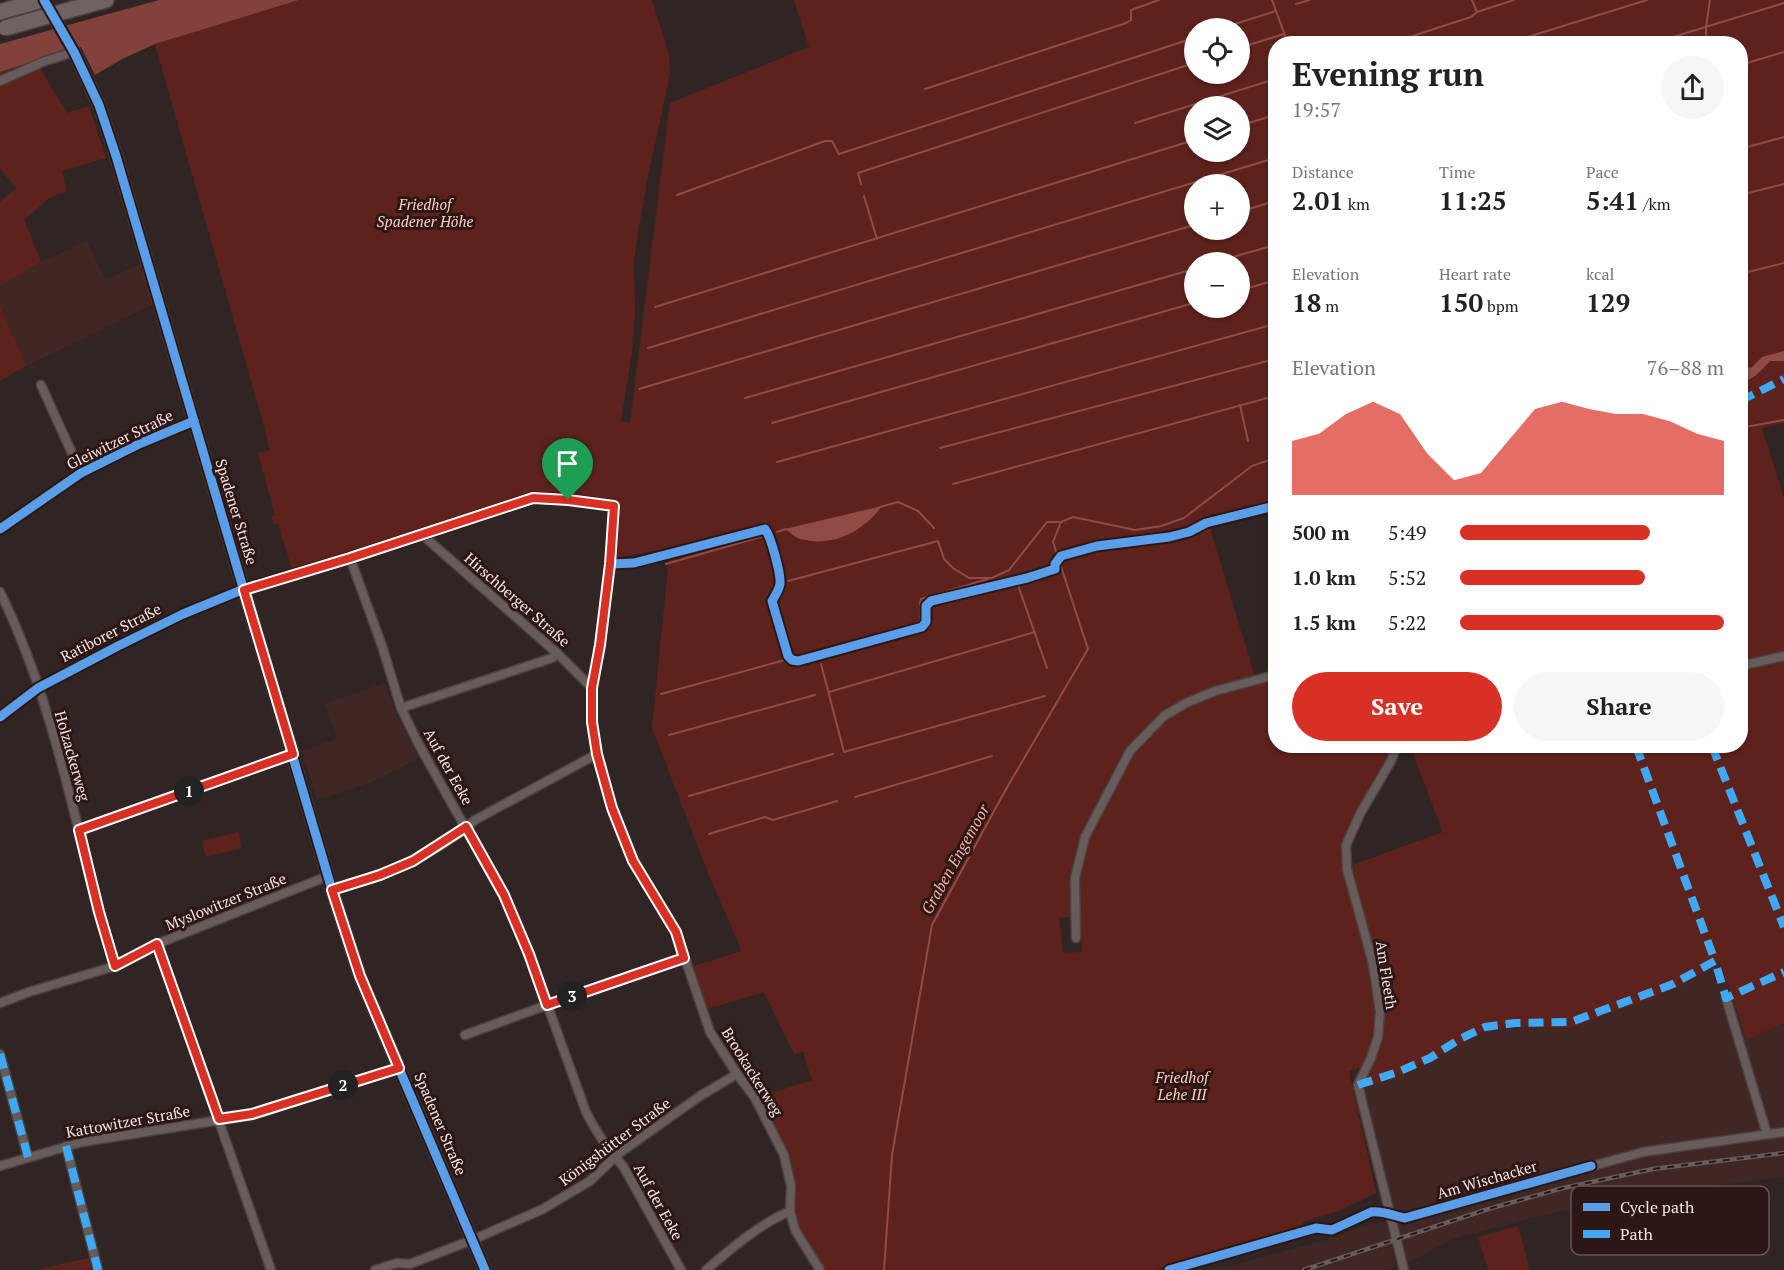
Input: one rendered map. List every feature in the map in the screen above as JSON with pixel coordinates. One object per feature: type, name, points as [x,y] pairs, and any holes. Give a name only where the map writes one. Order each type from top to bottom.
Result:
[{"type":"highway","points":[[0,12],[43,0]]},
{"type":"highway","points":[[3,29],[106,0]]},
{"type":"street","name":"Spadener Straße","points":[[43,0],[74,52],[99,105],[110,136],[332,890],[360,976],[485,1270]]},
{"type":"street","points":[[0,81],[45,61],[74,52]]},
{"type":"street","points":[[41,384],[81,473]]},
{"type":"street","name":"Gleiwitzer Straße","points":[[0,529],[81,473],[194,421]]},
{"type":"street","name":"Ratiborer Straße","points":[[0,717],[38,688],[174,618],[244,590],[533,498],[614,506]]},
{"type":"street","name":"Brookackerweg","points":[[614,506],[610,564],[592,688],[592,722],[597,754],[612,808],[633,861],[676,932],[710,1032],[756,1100],[783,1155],[791,1186],[790,1211],[795,1230],[820,1270]]},
{"type":"street","name":"Hirschberger Straße","points":[[425,533],[428,540],[558,654],[592,688]]},
{"type":"street","name":"Auf der Eeke","points":[[350,558],[382,646],[401,708],[418,745],[504,895],[529,954],[586,1112],[614,1157],[623,1166],[681,1270]]},
{"type":"street","name":"Holzackerweg","points":[[0,592],[15,624],[62,764],[115,966]]},
{"type":"street","points":[[401,708],[552,658],[558,654]]},
{"type":"street","points":[[1748,664],[1784,656]]},
{"type":"street","points":[[1077,938],[1076,878],[1085,837],[1130,751],[1164,716],[1186,704],[1215,691],[1268,677]]},
{"type":"street","name":"Am Fleeth","points":[[1394,753],[1361,812],[1346,845],[1347,869],[1373,964],[1380,1012],[1378,1037],[1358,1085],[1404,1270]]},
{"type":"street","points":[[79,830],[293,754]]},
{"type":"street","points":[[332,890],[380,875],[413,861],[475,820],[597,754]]},
{"type":"street","name":"Myslowitzer Straße","points":[[0,1003],[115,966],[157,944],[328,876]]},
{"type":"street","points":[[157,944],[272,1270]]},
{"type":"street","points":[[465,1035],[684,958]]},
{"type":"street","points":[[1726,998],[1767,1134]]},
{"type":"street","points":[[0,1054],[28,1157]]},
{"type":"street","name":"Kattowitzer Straße","points":[[0,1166],[66,1146],[252,1114],[399,1068]]},
{"type":"street","name":"Königshütter Straße","points":[[375,1270],[397,1263],[410,1264],[543,1209],[590,1181],[614,1157],[700,1096],[737,1074]]},
{"type":"street","name":"Am Wischacker","points":[[1391,1216],[1405,1218],[1643,1152],[1784,1132]]},
{"type":"street","points":[[66,1146],[98,1270]]},
{"type":"street","points":[[706,1270],[731,1248],[772,1219],[790,1211]]},
{"type":"shaded area","points":[[159,0],[299,0],[155,44],[95,75],[81,47],[0,72],[0,44]]},
{"type":"shaded area","points":[[87,241],[105,280],[143,263],[156,303],[26,366],[0,306],[0,286],[41,262]]},
{"type":"shaded area","points":[[1784,351],[1784,361],[1770,361],[1748,380],[1748,367],[1751,368],[1762,357]]},
{"type":"shaded area","points":[[882,506],[857,530],[836,539],[813,541],[801,539],[785,529]]},
{"type":"shaded area","points":[[385,683],[396,715],[419,758],[369,783],[317,800],[302,751],[337,739],[325,704]]},
{"type":"shaded area","points":[[1720,962],[1747,1040],[1784,1023],[1784,1177],[1707,1186],[1571,1186],[1571,1209],[1452,1239],[1408,1263],[1362,1088],[1400,1076],[1487,1030],[1515,1026],[1570,1028],[1676,988]]},
{"type":"shaded area","points":[[1380,1221],[1387,1225],[1396,1266],[1385,1270],[1200,1270],[1233,1265],[1322,1241]]},
{"type":"green space","points":[[299,0],[652,0],[669,55],[670,74],[648,176],[634,262],[635,313],[632,352],[621,421],[630,423],[670,103],[809,47],[794,0],[1784,0],[1784,423],[1762,428],[1784,498],[1784,1023],[1747,1040],[1720,962],[1677,988],[1570,1028],[1515,1026],[1487,1030],[1400,1076],[1362,1088],[1381,1038],[1376,964],[1352,865],[1443,832],[1413,753],[1748,753],[1748,36],[1268,36],[1268,513],[1210,528],[1255,677],[1212,687],[1164,713],[1124,750],[1083,831],[1071,878],[1071,917],[1059,918],[1063,953],[1082,952],[1078,878],[1088,838],[1136,750],[1165,720],[1187,707],[1210,696],[1268,680],[1268,753],[1390,753],[1357,810],[1343,845],[1370,964],[1377,1011],[1375,1032],[1369,1053],[1362,1067],[1349,1071],[1376,1193],[1338,1211],[1302,1222],[1303,1225],[1156,1270],[822,1270],[794,1218],[795,1185],[788,1154],[760,1097],[812,1080],[803,1052],[794,1054],[764,992],[707,1009],[691,967],[742,951],[711,880],[652,728],[670,548],[614,558],[618,503],[545,493],[531,494],[292,569],[278,524],[274,525],[271,516],[275,515],[258,453],[270,450],[155,44]]},
{"type":"green space","points":[[36,62],[67,113],[89,106],[106,158],[62,171],[67,191],[49,198],[24,220],[41,262],[0,286],[0,202],[16,188],[0,169],[0,72]]},
{"type":"green space","points":[[0,306],[26,366],[0,381]]},
{"type":"green space","points":[[238,832],[242,848],[206,857],[202,841]]},
{"type":"green space","points":[[1518,1226],[1530,1270],[1488,1270],[1478,1237]]},
{"type":"green space","points":[[89,1258],[91,1270],[39,1269]]},
{"type":"waterway","points":[[925,89],[1126,23],[1131,20],[1131,10],[1159,0]]},
{"type":"waterway","points":[[1272,0],[1285,36]]},
{"type":"waterway","points":[[1296,4],[1309,0]]},
{"type":"waterway","points":[[1472,0],[1477,12]]},
{"type":"waterway","points":[[1413,36],[1514,0]]},
{"type":"waterway","points":[[1531,36],[1647,0]]},
{"type":"waterway","points":[[1706,36],[1710,0]]},
{"type":"waterway","points":[[1676,36],[1784,3]]},
{"type":"waterway","points":[[1250,19],[1276,11]]},
{"type":"waterway","points":[[1278,36],[1284,34]]},
{"type":"waterway","points":[[1250,45],[1268,39]]},
{"type":"waterway","points":[[677,195],[825,141],[832,141],[839,154],[1184,41]]},
{"type":"waterway","points":[[1748,63],[1784,52]]},
{"type":"waterway","points":[[861,184],[858,173],[1184,66]]},
{"type":"waterway","points":[[1135,123],[1268,81]]},
{"type":"waterway","points":[[1250,123],[1268,117]]},
{"type":"waterway","points":[[1748,147],[1784,137]]},
{"type":"waterway","points":[[655,307],[1184,143]]},
{"type":"waterway","points":[[648,348],[1268,160]]},
{"type":"waterway","points":[[1748,193],[1784,184]]},
{"type":"waterway","points":[[864,196],[877,239]]},
{"type":"waterway","points":[[1250,209],[1268,203]]},
{"type":"waterway","points":[[639,389],[1184,228]]},
{"type":"waterway","points":[[1250,252],[1268,247]]},
{"type":"waterway","points":[[1748,272],[1784,263]]},
{"type":"waterway","points":[[745,398],[1184,272]]},
{"type":"waterway","points":[[1250,288],[1268,282]]},
{"type":"waterway","points":[[772,423],[1184,306]]},
{"type":"waterway","points":[[777,462],[1268,326]]},
{"type":"waterway","points":[[940,448],[1268,361]]},
{"type":"waterway","points":[[953,484],[1268,398]]},
{"type":"waterway","points":[[1240,405],[1248,441]]},
{"type":"waterway","points":[[1748,427],[1784,420]]},
{"type":"waterway","points":[[788,581],[938,541],[944,559],[953,568],[969,578],[992,578],[1009,570],[1047,522],[1061,522],[1073,517],[1135,530],[1161,526],[1184,518],[1252,466],[1268,460]]},
{"type":"waterway","points":[[880,507],[898,502],[918,511],[934,528]]},
{"type":"waterway","name":"Graben Engemoor","points":[[884,1270],[892,1155],[932,925],[1005,791],[1088,649],[1053,542],[1061,522]]},
{"type":"waterway","points":[[777,532],[786,529]]},
{"type":"waterway","points":[[666,564],[767,535]]},
{"type":"waterway","points":[[795,657],[920,622],[921,599],[988,579]]},
{"type":"waterway","points":[[1018,585],[1047,668]]},
{"type":"waterway","points":[[829,692],[1035,632]]},
{"type":"waterway","points":[[661,694],[785,660]]},
{"type":"waterway","points":[[821,664],[844,752],[1045,696]]},
{"type":"waterway","points":[[669,735],[815,695]]},
{"type":"waterway","points":[[689,796],[833,754]]},
{"type":"waterway","points":[[855,797],[992,756]]},
{"type":"waterway","points":[[709,834],[765,817],[773,820],[837,801]]},
{"type":"railway","points":[[1572,1186],[1653,1169],[1784,1153]]},
{"type":"railway","points":[[1304,1270],[1485,1210],[1571,1186]]},
{"type":"marked path","points":[[1748,397],[1784,379]]},
{"type":"marked path","points":[[1639,753],[1715,961]]},
{"type":"marked path","points":[[1715,753],[1784,927]]},
{"type":"marked path","points":[[1358,1085],[1398,1072],[1430,1058],[1460,1039],[1485,1027],[1515,1023],[1571,1022],[1673,984],[1715,961],[1726,998],[1784,972]]},
{"type":"marked path","points":[[0,1054],[28,1157]]},
{"type":"marked path","points":[[66,1146],[98,1270]]},
{"type":"cycle path","points":[[44,0],[74,52],[99,105],[116,156],[332,890],[360,977],[485,1270]]},
{"type":"cycle path","points":[[0,529],[81,473],[139,444],[194,421]]},
{"type":"cycle path","points":[[0,717],[38,688],[183,614],[244,589],[350,558],[533,498],[614,506],[610,564],[634,563],[765,529],[773,547],[780,579],[779,588],[772,601],[788,656],[798,661],[922,627],[926,622],[926,606],[931,601],[1055,569],[1055,564],[1061,556],[1097,546],[1169,537],[1189,532],[1206,523],[1268,508]]},
{"type":"cycle path","points":[[1169,1270],[1316,1228],[1332,1230],[1371,1212],[1384,1212],[1405,1218],[1591,1166]]},
{"type":"route","points":[[533,498],[568,500],[614,506],[610,564],[592,688],[592,722],[597,754],[612,808],[633,861],[676,932],[684,958],[547,1005],[529,954],[504,895],[466,827],[413,861],[380,875],[332,890],[360,976],[399,1068],[252,1114],[219,1119],[157,944],[115,966],[79,830],[293,754],[244,590],[533,498]]},
{"type":"park label","name":"Friedhof Spadener Höhe","points":[[425,214]]},
{"type":"park label","name":"Friedhof Lehe III","points":[[1182,1086]]}]
